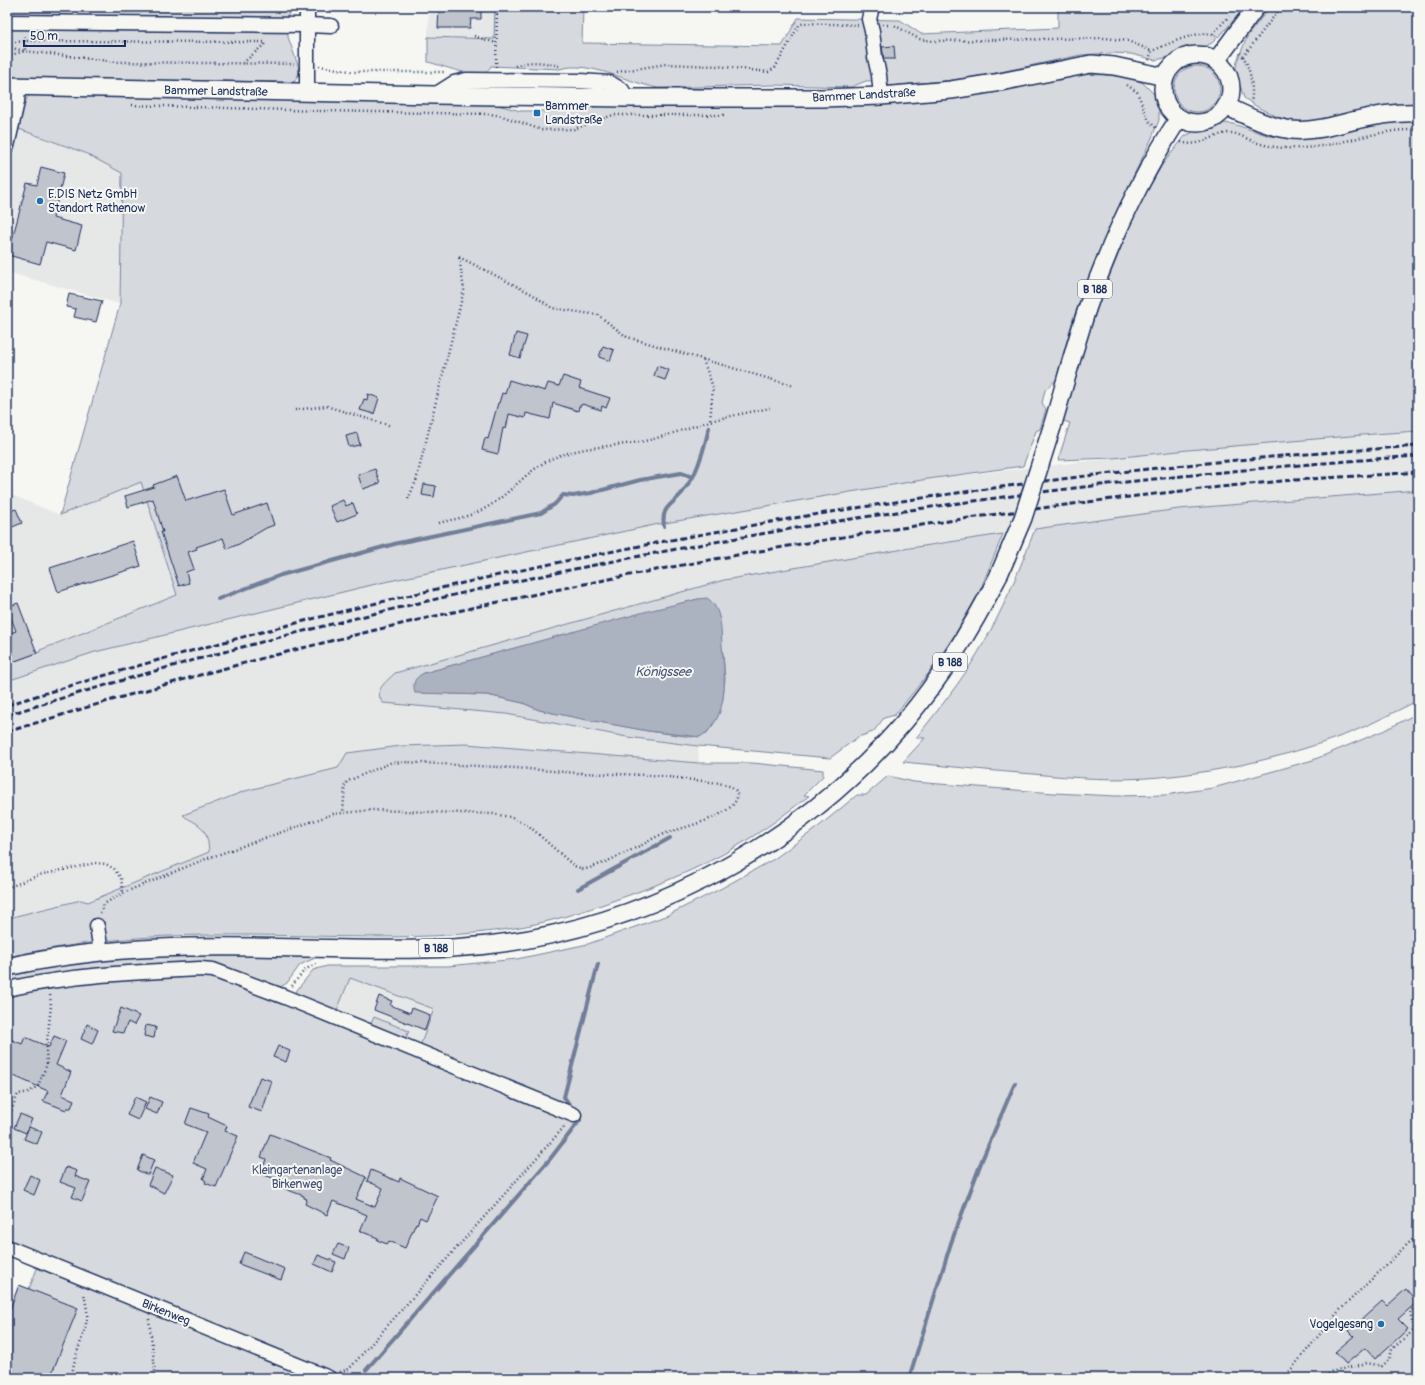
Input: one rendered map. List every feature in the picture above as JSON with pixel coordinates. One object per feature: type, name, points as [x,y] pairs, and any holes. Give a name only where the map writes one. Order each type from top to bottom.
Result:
[{"type":"main road","points":[[1216,61],[1256,7]]},
{"type":"main road","points":[[1192,56],[1204,56],[1216,61],[1222,66],[1230,82],[1229,99],[1226,106],[1213,119],[1204,122],[1196,123],[1179,118],[1170,110],[1165,100],[1163,89],[1165,77],[1171,67],[1180,59],[1192,56]]},
{"type":"main road","name":"Bammer Landstraße","points":[[12,86],[307,93],[626,98],[822,98],[881,96],[951,90],[1091,64],[1114,66],[1165,77]]},
{"type":"main road","points":[[1226,106],[1274,127],[1293,130],[1329,128],[1370,117],[1392,113],[1418,113]]},
{"type":"main road","name":"B 188","points":[[7,967],[74,955],[160,948],[434,948],[486,944],[548,934],[576,928],[627,912],[677,892],[735,862],[773,839],[830,796],[862,767],[889,739],[925,696],[944,670],[962,643],[979,613],[998,577],[1022,518],[1052,427],[1088,307],[1102,268],[1155,157],[1179,118]]},
{"type":"street","points":[[307,7],[307,93]]},
{"type":"street","points":[[872,7],[870,19],[881,96]]},
{"type":"street","points":[[7,22],[331,26]]},
{"type":"street","points":[[7,146],[17,102],[12,86]]},
{"type":"street","points":[[98,926],[101,952]]},
{"type":"street","points":[[7,989],[81,976],[200,969],[213,970],[292,1000],[574,1115]]},
{"type":"street","name":"Birkenweg","points":[[7,1247],[325,1377]]},
{"type":"path","points":[[496,73],[497,7]]},
{"type":"path","points":[[1243,57],[1281,7]]},
{"type":"path","points":[[610,73],[666,64],[717,66],[768,72],[775,68],[799,25],[804,22],[894,25],[919,39],[933,41],[1106,38],[1128,42],[1152,51],[1187,36],[1213,34],[1232,12]]},
{"type":"path","points":[[474,36],[496,43]]},
{"type":"path","points":[[7,43],[25,41],[267,42]]},
{"type":"path","points":[[7,47],[117,62],[307,64],[356,72],[449,72]]},
{"type":"path","points":[[7,56],[25,50]]},
{"type":"path","points":[[1149,61],[1152,51]]},
{"type":"path","points":[[1238,52],[1243,57],[1247,67],[1251,86],[1252,96],[1249,105]]},
{"type":"path","points":[[1137,92],[1149,121],[1157,129]]},
{"type":"path","points":[[1179,140],[1183,143],[1202,143],[1221,135],[1231,133],[1236,134],[1237,130]]},
{"type":"path","points":[[408,499],[416,481],[464,290],[459,257],[532,294],[552,308],[598,315],[627,337],[794,386]]},
{"type":"path","points":[[703,359],[713,387],[710,422]]},
{"type":"path","points":[[295,410],[326,406],[392,426]]},
{"type":"path","points":[[439,523],[463,517],[482,510],[501,497],[544,462],[558,456],[648,440],[710,422],[770,408]]},
{"type":"path","points":[[98,926],[99,914],[104,904],[123,893],[203,860],[333,814],[372,810],[493,814],[510,817],[528,825],[574,866],[584,869],[594,867],[622,855],[663,834],[708,820],[728,810],[735,802],[737,794],[730,786],[719,783],[652,775],[577,773],[404,762],[390,763],[348,781],[345,784],[343,812]]},
{"type":"path","points":[[7,888],[39,875],[95,863],[106,864],[114,869],[121,878],[123,893]]},
{"type":"path","points":[[7,1122],[18,1094],[29,1092],[38,1086],[47,1064],[46,1051],[51,1006],[48,981]]},
{"type":"path","points":[[325,1377],[349,1369],[574,1115]]},
{"type":"path","points":[[1284,1378],[1339,1311],[1418,1234]]},
{"type":"path","points":[[72,1378],[76,1353],[84,1331],[87,1316],[82,1278]]},
{"type":"path","points":[[147,1304],[155,1378]]},
{"type":"path","points":[[1326,1378],[1330,1372],[1366,1363],[1382,1366],[1390,1359],[1392,1349],[1414,1330],[1410,1311],[1418,1304]]},
{"type":"shaded area","points":[[429,7],[495,7],[494,39],[428,37]]},
{"type":"shaded area","points":[[7,127],[19,129],[85,153],[122,173],[120,304],[7,272]]},
{"type":"shaded area","points":[[1418,431],[1418,490],[1179,509],[910,548],[724,580],[395,673],[506,714],[627,737],[698,746],[699,763],[466,744],[401,746],[338,768],[245,791],[183,815],[189,821],[194,822],[204,828],[207,836],[209,852],[88,902],[81,900],[7,919],[7,681],[95,652],[380,583],[659,524],[928,479],[1188,450]]},
{"type":"shaded area","points":[[141,482],[177,595],[40,649],[41,652],[7,664],[7,493],[60,515]]},
{"type":"shaded area","points":[[350,978],[434,1009],[420,1046],[405,1040],[408,1031],[374,1017],[370,1026],[336,1013]]},
{"type":"green space","points":[[7,7],[292,7],[288,15],[288,37],[300,71],[295,81],[292,82],[7,78]]},
{"type":"green space","points":[[495,7],[583,7],[582,43],[782,46],[798,18],[900,20],[921,34],[1058,28],[1058,7],[1245,7],[1212,43],[1204,47],[1191,48],[1179,52],[1170,57],[1155,60],[1131,54],[1112,53],[1081,55],[991,74],[953,80],[889,86],[886,80],[866,81],[851,87],[774,85],[658,88],[609,73],[583,67],[560,69],[491,66],[484,73],[472,74],[428,62],[428,37],[494,39]]},
{"type":"green space","points":[[1270,7],[1418,7],[1418,105],[1321,122],[1296,122],[1278,117],[1259,108],[1244,98],[1236,67],[1248,35]]},
{"type":"green space","points":[[1197,66],[1210,70],[1216,76],[1220,89],[1216,102],[1210,108],[1197,112],[1184,108],[1178,102],[1174,89],[1178,76],[1184,70]]},
{"type":"green space","points":[[1078,74],[1108,75],[1131,78],[1143,83],[1154,94],[1159,109],[1159,120],[1094,264],[1073,319],[1056,380],[1045,390],[1042,403],[1046,409],[1040,429],[1036,431],[1023,466],[928,479],[659,524],[380,583],[95,652],[7,681],[7,664],[40,652],[40,650],[177,595],[141,482],[60,515],[120,304],[122,173],[85,153],[19,129],[23,106],[28,96],[493,104],[521,111],[568,111],[600,106],[850,106],[946,99],[1001,90]]},
{"type":"green space","points":[[1418,121],[1418,431],[1188,450],[1113,458],[1058,460],[1070,423],[1063,421],[1079,364],[1101,297],[1135,213],[1162,165],[1185,136],[1195,131],[1213,128],[1224,123],[1233,124],[1270,136],[1302,139],[1320,138],[1389,122]]},
{"type":"green space","points":[[1418,490],[1418,700],[1409,705],[1359,729],[1306,748],[1233,767],[1184,775],[1128,779],[1065,777],[903,762],[925,738],[916,738],[957,685],[987,637],[1010,592],[1035,529],[1179,509]]},
{"type":"green space","points":[[1003,534],[979,593],[954,636],[928,674],[895,715],[884,718],[873,732],[858,737],[830,758],[698,746],[627,737],[506,714],[383,703],[380,698],[380,690],[384,683],[395,673],[724,580],[910,548]],"holes":[[[698,599],[723,654],[725,679],[723,697],[719,711],[715,721],[707,733],[692,737],[648,731],[553,713],[539,710],[523,703],[487,695],[450,694],[424,673]]]},
{"type":"green space","name":"Kleingartenanlage Birkenweg","points":[[1418,713],[1418,1378],[346,1378],[7,1240],[7,993],[59,983],[217,974],[420,1046],[434,1009],[350,978],[336,1013],[293,995],[313,970],[327,966],[448,966],[517,959],[588,944],[668,915],[722,888],[774,859],[818,827],[857,795],[866,795],[888,776],[914,782],[1054,793],[1116,796],[1165,795],[1213,788],[1313,760],[1385,730]]},
{"type":"green space","points":[[466,744],[699,763],[752,763],[823,770],[823,776],[804,795],[809,796],[778,820],[742,843],[708,862],[672,878],[605,904],[537,924],[509,929],[436,936],[163,936],[85,943],[7,957],[7,919],[81,900],[88,902],[209,852],[207,839],[203,829],[183,815],[245,791],[338,768],[347,753],[401,746]]},
{"type":"green space","points":[[215,954],[319,956],[300,965],[287,983],[277,989],[211,965],[7,983],[7,975],[59,966],[163,956]]},
{"type":"green space","points":[[374,1017],[409,1031],[405,1040],[370,1026]]},
{"type":"green space","points":[[38,1266],[313,1378],[7,1378],[7,1317],[19,1285],[29,1289]]},
{"type":"water","name":"Königssee","points":[[707,598],[716,607],[720,620],[724,683],[721,708],[717,719],[710,729],[700,737],[648,731],[582,719],[539,710],[523,703],[487,695],[415,693],[414,683],[416,678],[424,673],[648,611]]},
{"type":"building","points":[[439,7],[481,7],[481,19],[471,19],[470,28],[438,28]]},
{"type":"building","points":[[894,46],[895,59],[884,59],[882,47]]},
{"type":"building","name":"E.DIS Netz GmbH Standort Rathenow","points":[[41,167],[64,173],[53,218],[82,226],[76,250],[46,242],[40,264],[8,255],[27,183],[37,185]]},
{"type":"building","points":[[69,294],[102,301],[96,322],[74,317],[76,309],[66,307]]},
{"type":"building","points":[[516,333],[527,336],[520,358],[510,355]]},
{"type":"building","points":[[603,346],[614,350],[610,361],[599,357]]},
{"type":"building","points":[[657,366],[669,370],[665,380],[654,376]]},
{"type":"building","points":[[563,376],[581,382],[579,388],[610,398],[606,408],[602,406],[601,410],[582,404],[579,406],[578,411],[553,403],[550,419],[526,413],[525,418],[509,414],[506,429],[503,428],[498,454],[482,450],[485,438],[488,439],[498,403],[502,393],[505,394],[509,380],[545,391],[548,383],[559,386]]},
{"type":"building","points":[[368,394],[379,398],[374,414],[360,410],[364,399],[367,400]]},
{"type":"building","points":[[357,433],[360,445],[349,447],[346,436]]},
{"type":"building","points":[[375,469],[380,483],[363,489],[358,475]]},
{"type":"building","points":[[177,476],[186,501],[224,489],[233,515],[267,503],[274,525],[227,549],[223,538],[196,547],[197,549],[188,552],[194,569],[186,572],[189,583],[179,586],[161,532],[163,532],[153,499],[128,507],[125,496],[154,487],[153,485]]},
{"type":"building","points":[[424,484],[436,486],[434,497],[422,495]]},
{"type":"building","points":[[343,500],[346,506],[353,503],[357,514],[337,522],[330,506]]},
{"type":"building","points":[[16,509],[22,523],[10,528],[7,521],[7,512]]},
{"type":"building","points":[[133,541],[141,566],[58,592],[50,568]]},
{"type":"building","points":[[18,603],[37,653],[7,664],[7,647],[10,646],[7,634],[16,631],[7,607]]},
{"type":"building","points":[[379,996],[392,1001],[390,1005],[410,1013],[412,1008],[430,1015],[425,1030],[374,1010]]},
{"type":"building","points":[[121,1008],[139,1016],[134,1025],[128,1022],[123,1033],[112,1031]]},
{"type":"building","points":[[87,1024],[98,1030],[92,1044],[81,1039]]},
{"type":"building","points":[[146,1025],[156,1027],[154,1038],[144,1036]]},
{"type":"building","points":[[54,1036],[66,1041],[56,1065],[71,1072],[62,1095],[74,1100],[71,1108],[67,1108],[66,1110],[43,1101],[48,1091],[7,1073],[7,1038],[22,1044],[25,1037],[49,1047]]},
{"type":"building","points":[[278,1046],[290,1051],[286,1062],[273,1057]]},
{"type":"building","points":[[260,1077],[272,1081],[262,1112],[248,1107]]},
{"type":"building","points":[[135,1097],[146,1102],[138,1120],[127,1115]]},
{"type":"building","points":[[150,1097],[162,1102],[157,1114],[145,1109]]},
{"type":"building","points":[[191,1108],[209,1114],[208,1117],[227,1126],[225,1131],[238,1136],[216,1187],[205,1183],[206,1181],[203,1179],[207,1169],[193,1163],[206,1132],[185,1124]]},
{"type":"building","points":[[20,1114],[32,1119],[26,1133],[14,1128]]},
{"type":"building","points":[[29,1127],[42,1132],[37,1144],[24,1139]]},
{"type":"building","points":[[270,1134],[331,1158],[330,1160],[366,1177],[356,1199],[375,1207],[383,1188],[367,1181],[371,1170],[399,1182],[400,1178],[438,1196],[426,1220],[420,1217],[417,1224],[416,1223],[405,1248],[389,1241],[387,1244],[377,1240],[378,1238],[360,1231],[367,1215],[333,1201],[327,1215],[305,1204],[307,1199],[304,1198],[304,1196],[280,1187],[282,1181],[261,1174],[266,1159],[261,1157]]},
{"type":"building","points":[[143,1155],[154,1160],[148,1175],[137,1170]]},
{"type":"building","points":[[66,1167],[77,1171],[75,1176],[90,1182],[82,1201],[72,1197],[76,1188],[60,1182]]},
{"type":"building","points":[[155,1168],[173,1175],[164,1193],[148,1185]]},
{"type":"building","points":[[30,1175],[40,1180],[34,1195],[23,1190]]},
{"type":"building","points":[[338,1244],[349,1248],[345,1259],[333,1254]]},
{"type":"building","points":[[244,1252],[285,1269],[281,1280],[239,1264]]},
{"type":"building","points":[[318,1255],[336,1262],[332,1272],[314,1264]]},
{"type":"building","points":[[19,1285],[78,1308],[50,1378],[7,1378],[7,1317]]},
{"type":"building","points":[[1406,1289],[1417,1302],[1398,1319],[1408,1329],[1375,1359],[1365,1348],[1346,1364],[1335,1352],[1354,1336],[1349,1331],[1382,1301],[1387,1306]]},
{"type":"waterway","points":[[664,526],[663,520],[665,511],[682,493],[694,475],[703,452],[709,428]]},
{"type":"waterway","points":[[218,599],[281,575],[398,543],[541,513],[555,504],[563,495],[573,496],[591,493],[640,480],[681,473],[693,477]]},
{"type":"waterway","points":[[578,889],[670,838]]},
{"type":"waterway","points":[[366,1370],[550,1159],[580,1120],[564,1097],[598,964]]},
{"type":"waterway","points":[[909,1378],[951,1243],[982,1160],[1015,1083]]},
{"type":"railway","points":[[7,705],[129,668],[375,604],[499,575],[624,549],[749,526],[875,505],[1105,474],[1261,458],[1418,446]]},
{"type":"railway","points":[[7,715],[179,664],[353,619],[528,579],[705,544],[882,514],[1060,490],[1239,470],[1418,456]]},
{"type":"railway","points":[[7,732],[109,701],[315,645],[522,597],[732,556],[894,529],[1180,491],[1295,480],[1418,472]]},
{"type":"place","name":"Bammer Landstraße","points":[[537,113]]},
{"type":"place","name":"E.DIS Netz GmbH Standort Rathenow","points":[[40,201]]},
{"type":"place","name":"Vogelgesang","points":[[1381,1324]]}]
